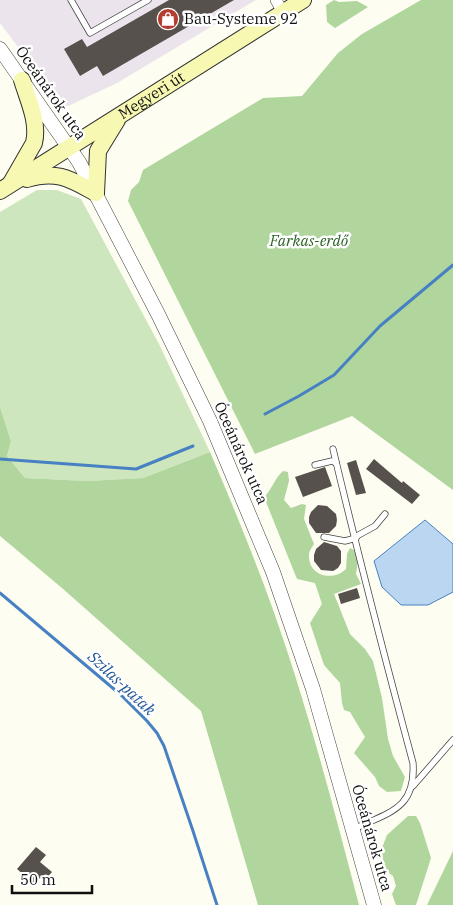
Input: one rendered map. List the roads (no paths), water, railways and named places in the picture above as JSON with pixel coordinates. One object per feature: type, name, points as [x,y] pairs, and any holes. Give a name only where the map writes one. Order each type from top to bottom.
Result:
[{"type":"main road","name":"Megyeri út","points":[[5,188],[128,110],[279,6],[303,0]]},
{"type":"main road","points":[[5,188],[29,152],[35,136],[36,128],[22,80]]},
{"type":"main road","points":[[5,188],[37,176],[53,174],[70,179],[96,193],[98,151],[116,122],[128,110]]},
{"type":"street","name":"Óceánárok utca","points":[[0,49],[70,147],[96,193],[210,422],[278,587],[313,689],[374,905]]},
{"type":"lane","points":[[71,0],[90,33],[148,0]]},
{"type":"lane","points":[[333,449],[373,614],[413,763],[414,777],[412,788]]},
{"type":"lane","points":[[315,465],[332,461],[336,463]]},
{"type":"lane","points":[[324,537],[345,541],[356,538],[375,526],[384,514]]},
{"type":"lane","points":[[353,829],[398,807],[453,740]]},
{"type":"water","points":[[425,520],[453,544],[453,592],[428,605],[401,605],[382,587],[374,561]]},
{"type":"waterway","points":[[265,414],[334,375],[380,326],[453,265]]},
{"type":"waterway","points":[[0,459],[136,469],[193,446]]},
{"type":"waterway","name":"Szilas-patak","points":[[0,593],[121,695],[157,733],[164,746],[217,905]]},
{"type":"place","name":"Bau-Systeme 92","points":[[168,19]]},
{"type":"park label","name":"Farkas-erdő","points":[[309,241]]}]
